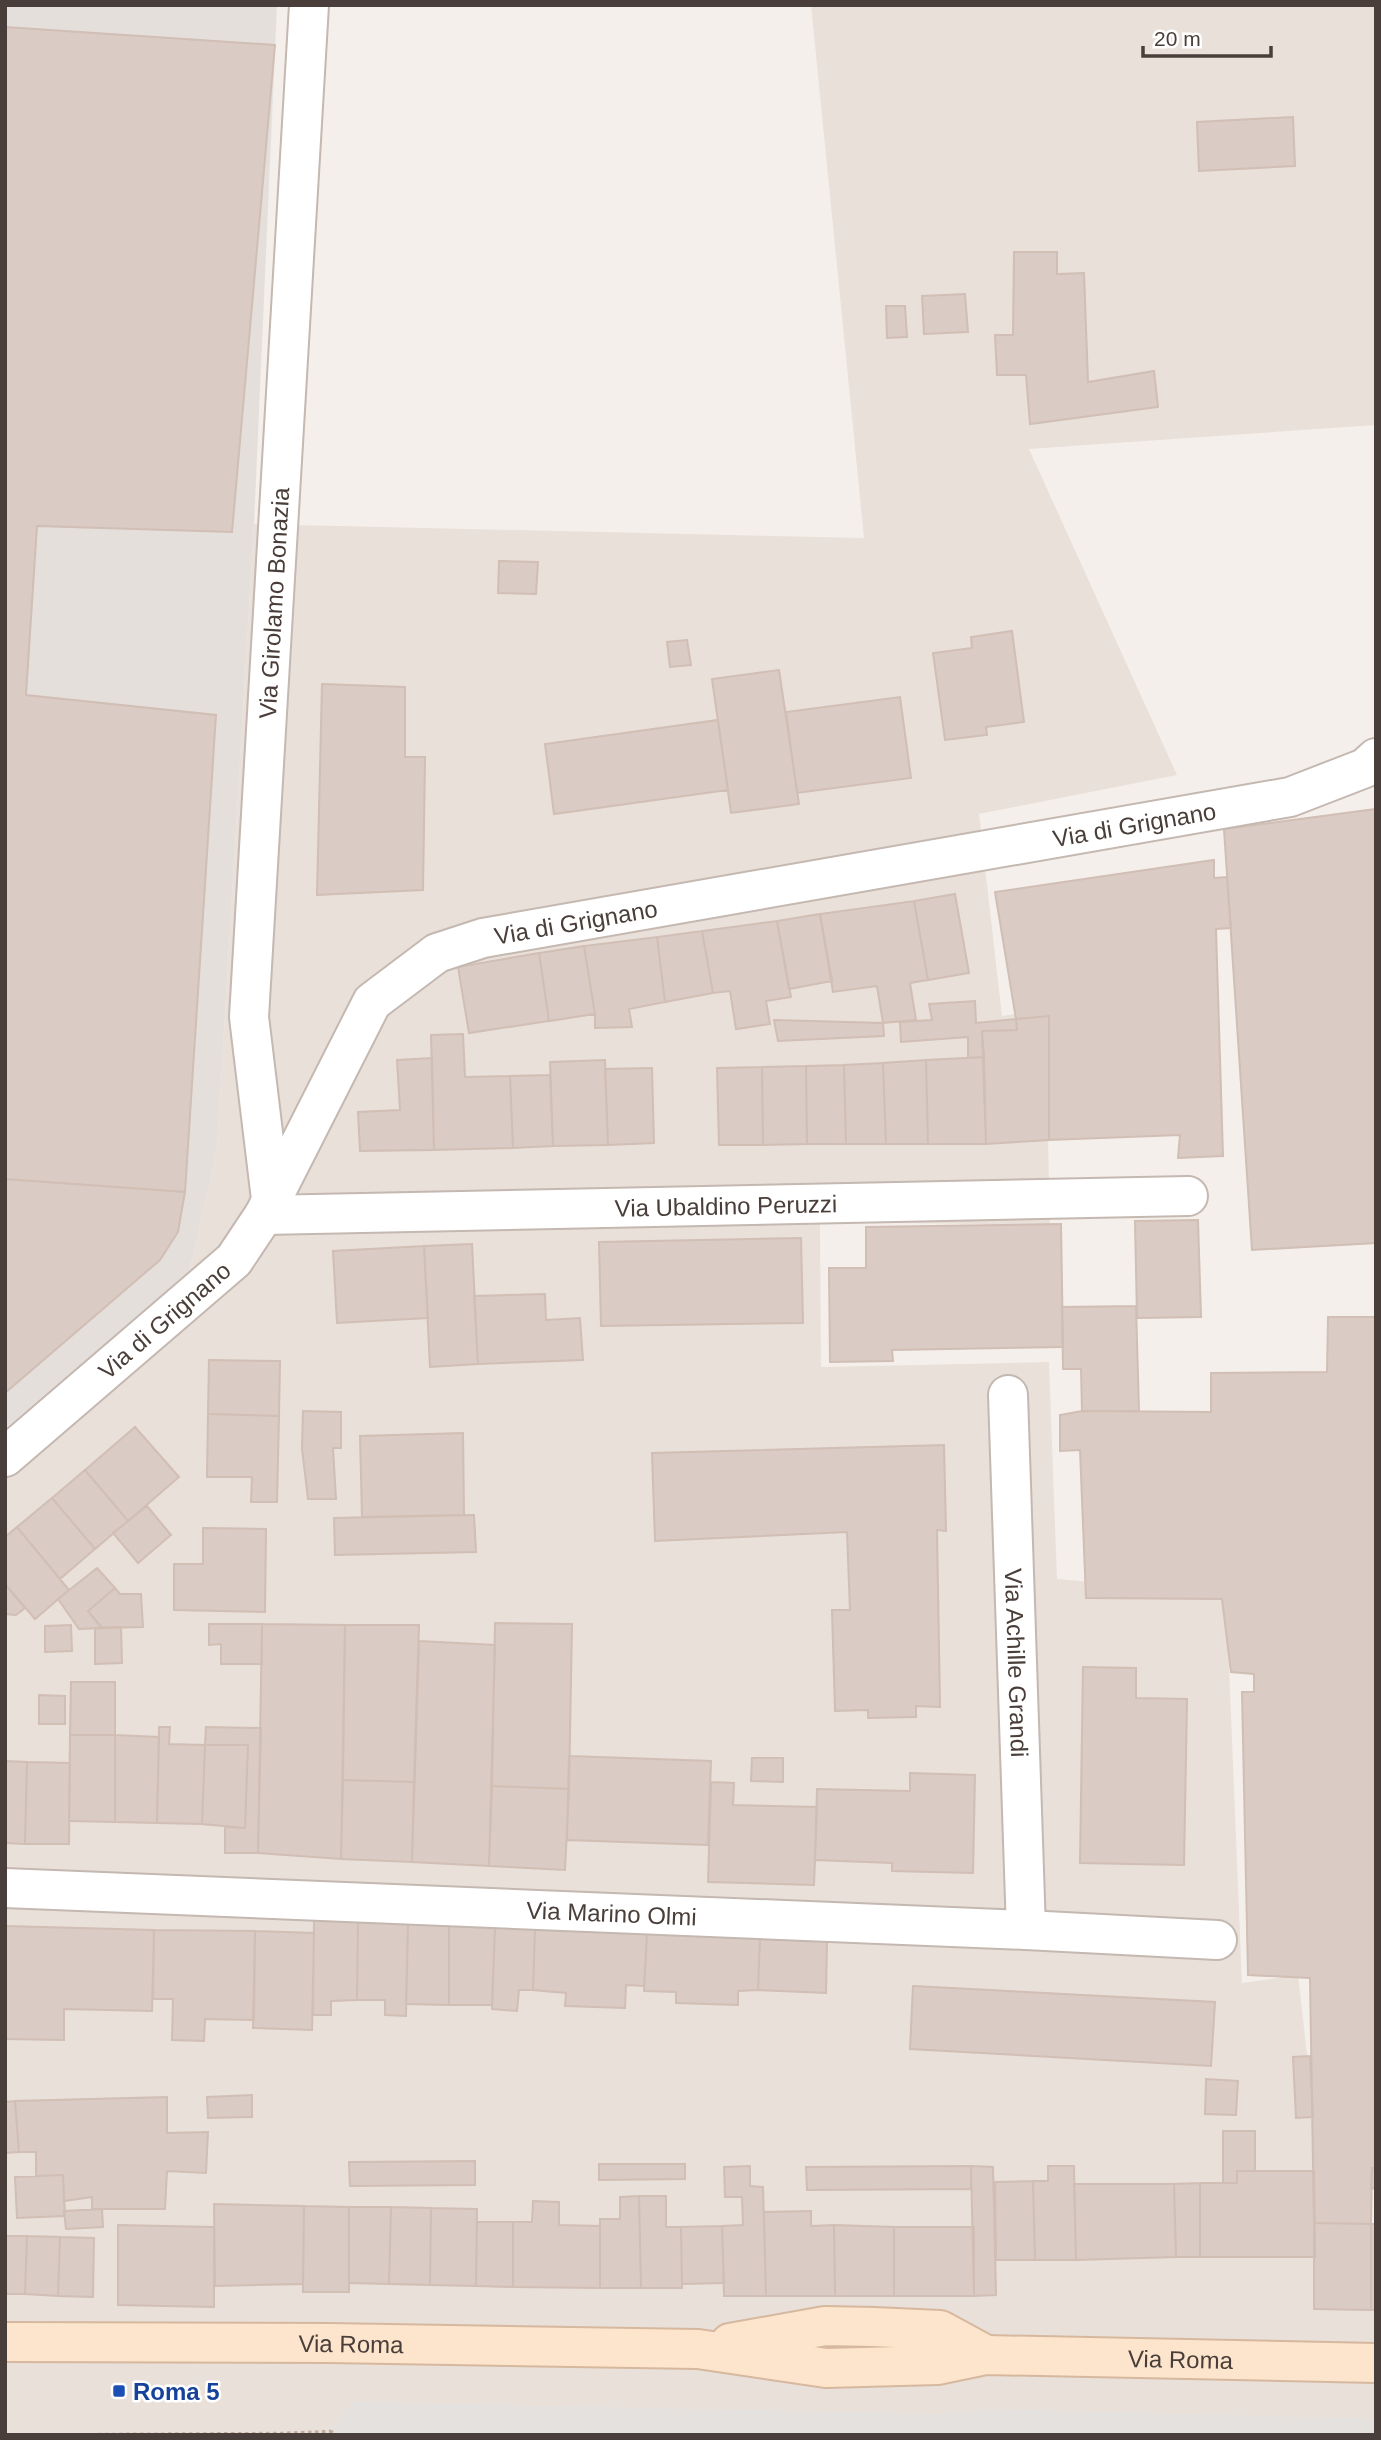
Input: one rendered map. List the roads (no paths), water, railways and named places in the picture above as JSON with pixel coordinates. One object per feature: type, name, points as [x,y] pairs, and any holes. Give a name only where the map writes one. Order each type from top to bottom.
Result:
[{"type":"street","name":"Via Girolamo Bonazia","points":[[267,1207],[249,1017],[309,5]]},
{"type":"street","name":"Via di Grignano","points":[[5,1457],[234,1260],[267,1207],[372,1002],[437,953],[483,938],[1290,797],[1365,768],[1376,758]]},
{"type":"street","name":"Via Ubaldino Peruzzi","points":[[267,1207],[1188,1196]]},
{"type":"street","name":"Via Achille Grandi","points":[[1009,1395],[1026,1930]]},
{"type":"street","name":"Via Marino Olmi","points":[[5,1888],[1217,1940]]},
{"type":"street","name":"Via Roma","points":[[5,2342],[316,2343],[698,2349],[825,2326],[940,2330],[986,2355],[1376,2362]]},
{"type":"place","name":"Roma 5","points":[[119,2391]]}]
